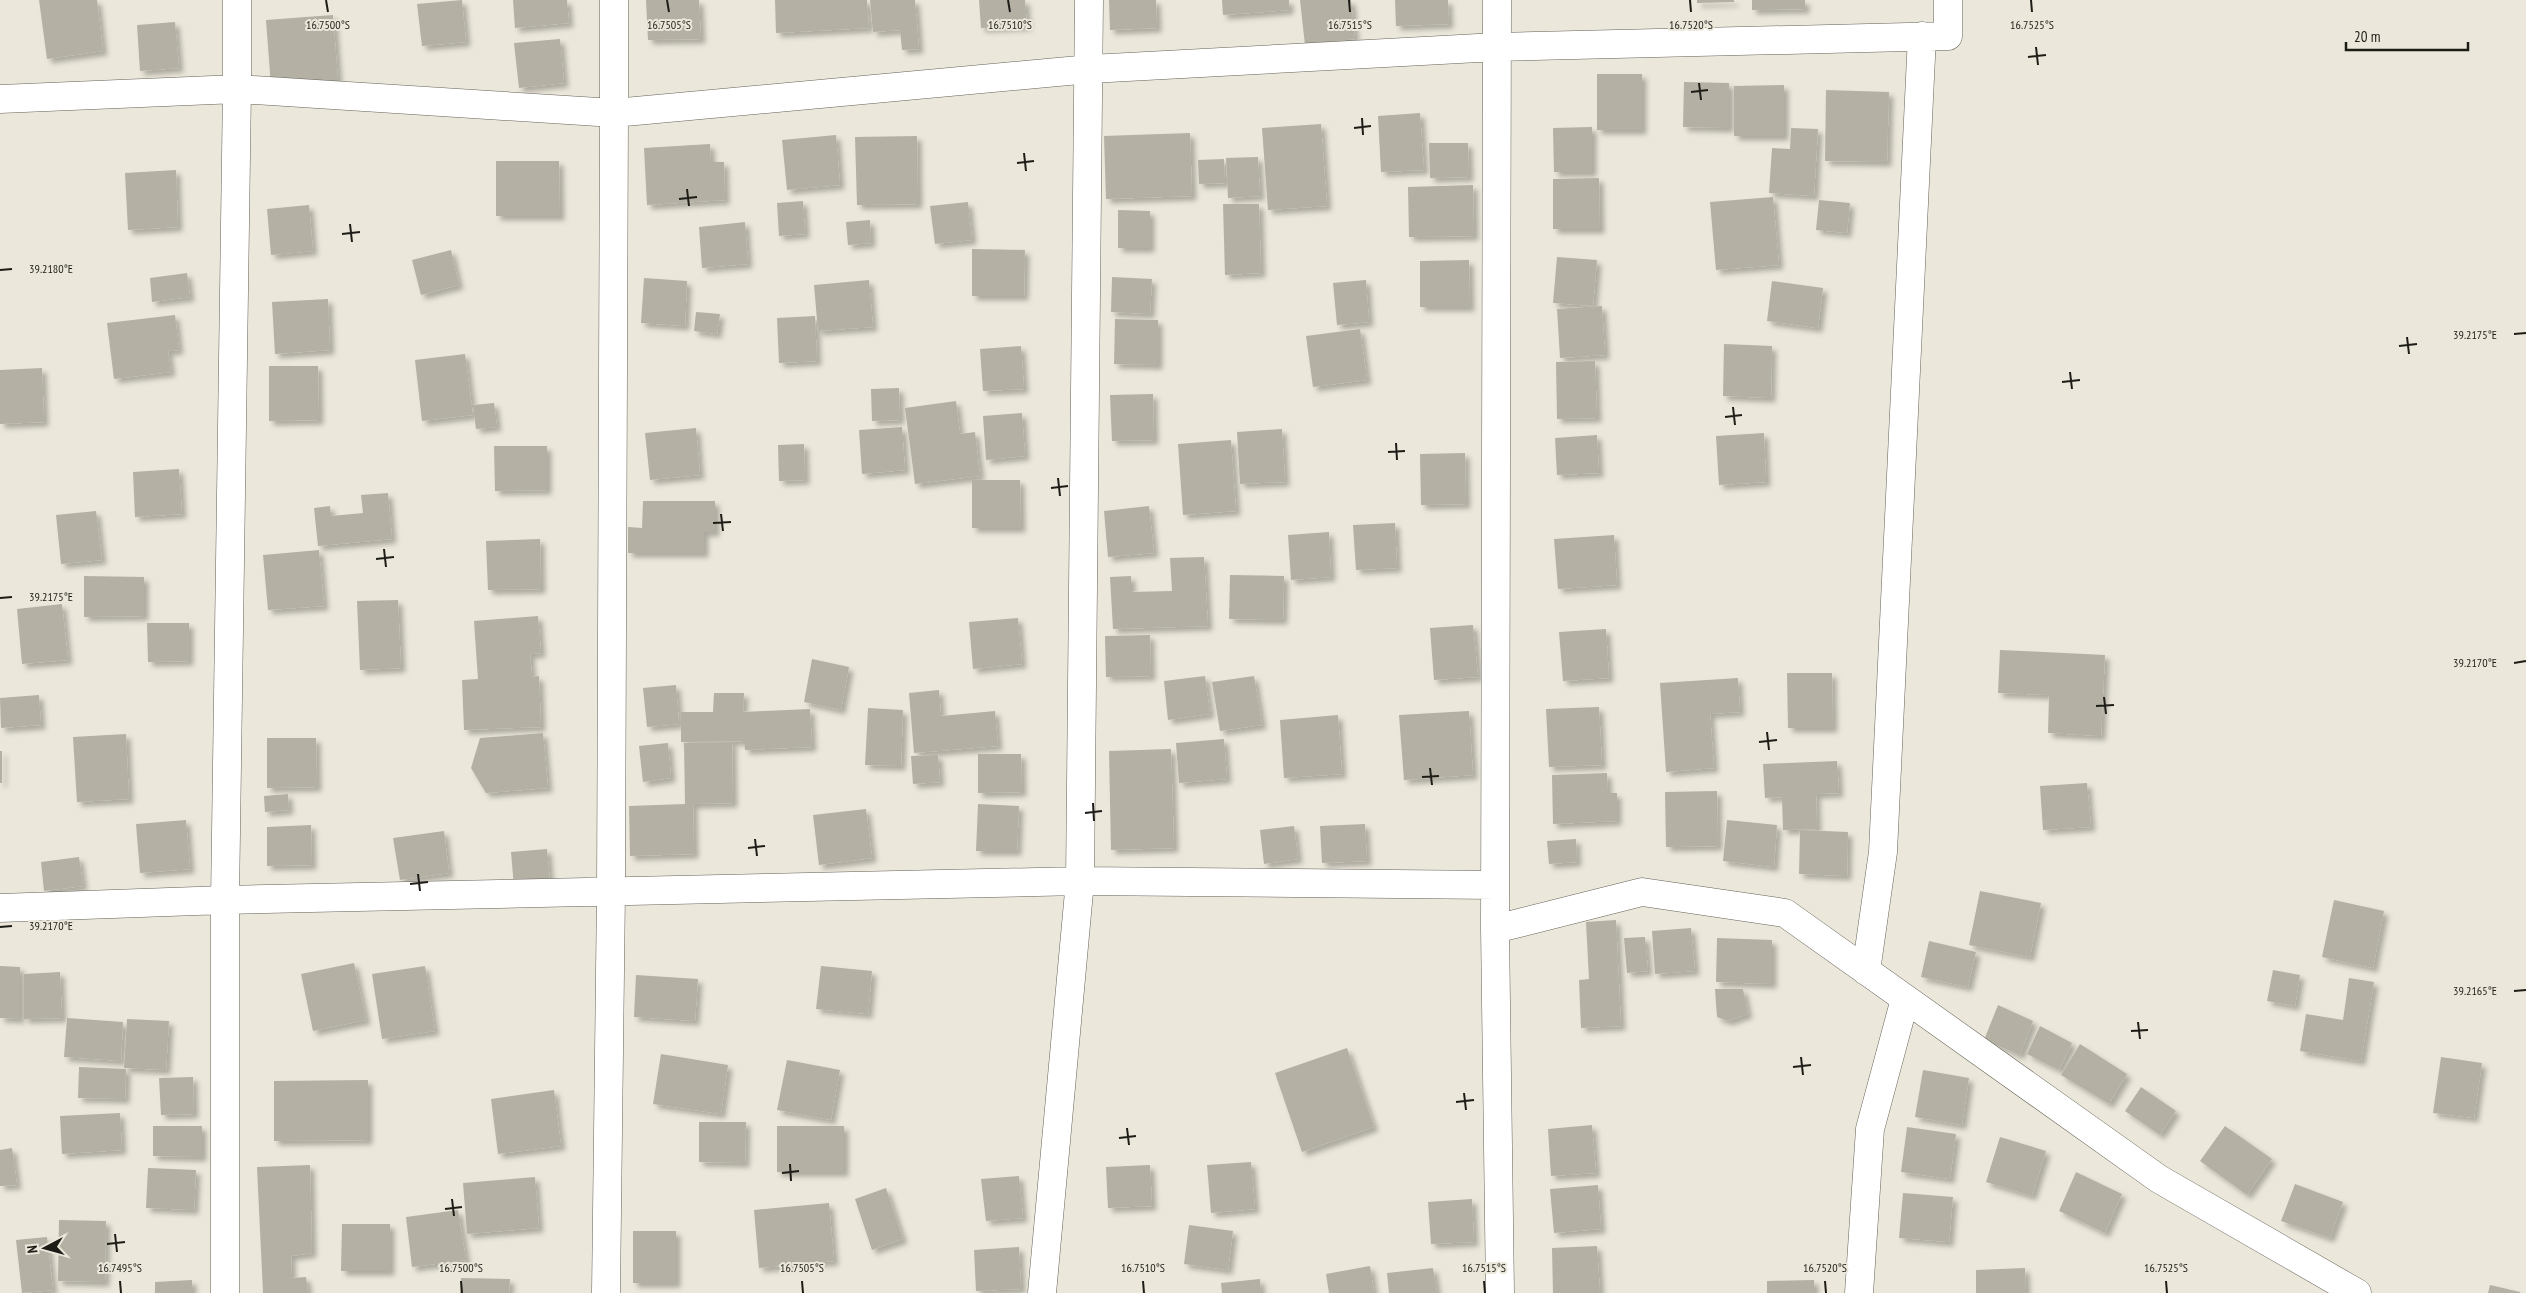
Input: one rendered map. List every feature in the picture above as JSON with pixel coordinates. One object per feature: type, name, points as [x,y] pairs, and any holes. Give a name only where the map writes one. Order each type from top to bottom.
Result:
[{"type":"street","points":[[225,1293],[225,900],[238,89],[237,0]]},
{"type":"street","points":[[606,1293],[611,892],[614,0]]},
{"type":"street","points":[[1042,1293],[1080,881],[1090,69],[1089,0]]},
{"type":"street","points":[[1497,0],[1495,929],[1500,1293]]},
{"type":"street","points":[[0,99],[238,89],[614,113],[1090,69],[1497,48],[1948,36],[1948,0]]},
{"type":"street","points":[[1866,971],[1883,852],[1922,36]]},
{"type":"street","points":[[0,908],[225,900],[1080,881],[1495,885]]},
{"type":"street","points":[[1495,929],[1642,892],[1785,913],[2159,1180],[2356,1293]]},
{"type":"street","points":[[1859,1293],[1870,1129],[1906,998]]},
{"type":"building","points":[[39,0],[97,0],[103,51],[47,59]]},
{"type":"building","points":[[462,0],[466,42],[422,46],[417,4]]},
{"type":"building","points":[[513,0],[567,0],[569,23],[515,28]]},
{"type":"building","points":[[646,0],[699,0],[701,39],[648,40]]},
{"type":"building","points":[[775,0],[867,0],[869,28],[776,33]]},
{"type":"building","points":[[870,0],[915,0],[919,49],[902,50],[900,30],[873,32]]},
{"type":"building","points":[[979,0],[1025,0],[1027,26],[981,28]]},
{"type":"building","points":[[1109,0],[1156,0],[1157,28],[1110,30]]},
{"type":"building","points":[[1222,0],[1289,0],[1289,10],[1223,15]]},
{"type":"building","points":[[1300,0],[1351,0],[1355,39],[1305,45]]},
{"type":"building","points":[[1395,0],[1448,0],[1449,24],[1396,26]]},
{"type":"building","points":[[1697,0],[1734,0],[1734,2],[1697,3]]},
{"type":"building","points":[[1752,0],[1805,0],[1805,9],[1752,10]]},
{"type":"building","points":[[333,15],[338,81],[271,86],[266,20]]},
{"type":"building","points":[[175,22],[179,68],[140,71],[137,25]]},
{"type":"building","points":[[560,39],[564,83],[519,88],[514,43]]},
{"type":"building","points":[[1597,74],[1642,74],[1642,130],[1597,130]]},
{"type":"building","points":[[1684,82],[1729,83],[1729,128],[1683,127]]},
{"type":"building","points":[[1784,85],[1784,136],[1734,136],[1734,86]]},
{"type":"building","points":[[1826,90],[1889,92],[1887,162],[1825,161]]},
{"type":"building","points":[[1420,113],[1424,170],[1381,172],[1378,116]]},
{"type":"building","points":[[1321,124],[1327,206],[1268,210],[1262,128]]},
{"type":"building","points":[[1592,127],[1592,172],[1554,172],[1553,128]]},
{"type":"building","points":[[1791,128],[1818,129],[1814,196],[1769,193],[1772,148],[1790,149]]},
{"type":"building","points":[[1190,133],[1192,196],[1106,199],[1104,136]]},
{"type":"building","points":[[836,135],[840,185],[787,190],[782,140]]},
{"type":"building","points":[[917,136],[918,204],[857,205],[855,137]]},
{"type":"building","points":[[1429,143],[1468,143],[1469,177],[1430,178]]},
{"type":"building","points":[[710,144],[711,162],[724,162],[725,200],[647,205],[644,148]]},
{"type":"building","points":[[1258,157],[1260,196],[1228,198],[1226,158]]},
{"type":"building","points":[[1224,159],[1225,183],[1199,184],[1198,160]]},
{"type":"building","points":[[496,161],[559,161],[560,216],[496,216]]},
{"type":"building","points":[[176,170],[178,227],[128,230],[125,173]]},
{"type":"building","points":[[1599,178],[1600,229],[1553,229],[1553,179]]},
{"type":"building","points":[[1473,185],[1474,236],[1409,237],[1408,187]]},
{"type":"building","points":[[1773,197],[1779,265],[1716,270],[1710,202]]},
{"type":"building","points":[[1819,200],[1850,203],[1847,233],[1816,230]]},
{"type":"building","points":[[803,201],[805,234],[779,236],[777,203]]},
{"type":"building","points":[[968,202],[972,240],[935,244],[930,206]]},
{"type":"building","points":[[1223,204],[1259,204],[1261,273],[1225,275]]},
{"type":"building","points":[[309,205],[313,251],[271,255],[267,209]]},
{"type":"building","points":[[1118,210],[1150,211],[1150,248],[1118,248]]},
{"type":"building","points":[[870,220],[871,243],[848,245],[846,222]]},
{"type":"building","points":[[745,222],[748,264],[702,268],[699,227]]},
{"type":"building","points":[[972,249],[1025,250],[1024,296],[972,296]]},
{"type":"building","points":[[451,250],[459,285],[421,295],[412,260]]},
{"type":"building","points":[[1557,257],[1597,260],[1593,306],[1553,303]]},
{"type":"building","points":[[1469,260],[1470,307],[1420,307],[1420,261]]},
{"type":"building","points":[[187,273],[190,297],[152,302],[150,278]]},
{"type":"building","points":[[1112,277],[1152,279],[1150,314],[1111,312]]},
{"type":"building","points":[[644,278],[687,281],[685,326],[641,323]]},
{"type":"building","points":[[869,280],[873,327],[818,331],[814,285]]},
{"type":"building","points":[[1366,280],[1369,322],[1337,325],[1333,283]]},
{"type":"building","points":[[1772,281],[1823,288],[1818,328],[1767,321]]},
{"type":"building","points":[[328,299],[330,350],[275,354],[272,302]]},
{"type":"building","points":[[1602,306],[1605,355],[1560,358],[1557,309]]},
{"type":"building","points":[[696,312],[720,314],[717,334],[694,331]]},
{"type":"building","points":[[175,315],[179,350],[168,351],[171,372],[114,379],[107,323]]},
{"type":"building","points":[[815,316],[817,361],[779,363],[777,318]]},
{"type":"building","points":[[1115,319],[1158,320],[1158,365],[1114,364]]},
{"type":"building","points":[[1360,329],[1367,380],[1313,387],[1306,336]]},
{"type":"building","points":[[1724,344],[1772,346],[1771,398],[1723,396]]},
{"type":"building","points":[[1021,346],[1024,389],[983,391],[980,349]]},
{"type":"building","points":[[465,354],[473,415],[422,421],[415,360]]},
{"type":"building","points":[[1595,361],[1597,418],[1557,419],[1556,362]]},
{"type":"building","points":[[269,366],[318,366],[319,420],[269,421]]},
{"type":"building","points":[[42,368],[44,422],[0,424],[0,370]]},
{"type":"building","points":[[899,388],[900,420],[872,421],[871,389]]},
{"type":"building","points":[[1153,394],[1154,440],[1112,441],[1110,395]]},
{"type":"building","points":[[956,401],[960,434],[975,432],[980,476],[915,484],[905,408]]},
{"type":"building","points":[[494,403],[497,427],[476,429],[473,405]]},
{"type":"building","points":[[1022,413],[1025,456],[986,460],[983,416]]},
{"type":"building","points":[[902,427],[905,470],[862,474],[859,430]]},
{"type":"building","points":[[696,428],[700,475],[650,480],[645,433]]},
{"type":"building","points":[[1282,429],[1285,482],[1240,484],[1237,432]]},
{"type":"building","points":[[1764,433],[1766,482],[1719,485],[1716,436]]},
{"type":"building","points":[[1597,435],[1599,473],[1557,475],[1555,438]]},
{"type":"building","points":[[1231,440],[1236,511],[1183,515],[1178,444]]},
{"type":"building","points":[[804,444],[805,480],[779,481],[778,445]]},
{"type":"building","points":[[494,446],[547,446],[547,490],[495,491]]},
{"type":"building","points":[[1465,453],[1466,504],[1421,505],[1420,454]]},
{"type":"building","points":[[179,469],[182,514],[135,517],[133,472]]},
{"type":"building","points":[[972,480],[1020,480],[1021,528],[972,528]]},
{"type":"building","points":[[388,493],[392,539],[318,546],[314,508],[330,506],[331,516],[363,513],[361,495]]},
{"type":"building","points":[[643,501],[715,501],[715,532],[704,532],[704,553],[628,553],[628,527],[642,528]]},
{"type":"building","points":[[1149,506],[1154,553],[1108,557],[1104,511]]},
{"type":"building","points":[[96,511],[102,560],[61,564],[56,515]]},
{"type":"building","points":[[1395,523],[1397,568],[1356,570],[1353,525]]},
{"type":"building","points":[[1329,532],[1331,577],[1291,580],[1288,535]]},
{"type":"building","points":[[1614,535],[1617,585],[1558,589],[1554,539]]},
{"type":"building","points":[[540,539],[541,589],[488,590],[486,541]]},
{"type":"building","points":[[319,550],[324,606],[268,610],[263,555]]},
{"type":"building","points":[[1204,557],[1208,626],[1113,629],[1110,577],[1131,576],[1131,592],[1172,591],[1170,558]]},
{"type":"building","points":[[1230,575],[1284,576],[1283,620],[1229,619]]},
{"type":"building","points":[[84,576],[144,577],[144,616],[84,617]]},
{"type":"building","points":[[398,600],[401,668],[360,670],[357,601]]},
{"type":"building","points":[[62,604],[68,660],[22,664],[17,609]]},
{"type":"building","points":[[538,616],[541,653],[530,654],[532,677],[539,676],[541,727],[464,730],[462,680],[478,679],[474,621]]},
{"type":"building","points":[[1018,618],[1022,664],[973,669],[969,622]]},
{"type":"building","points":[[147,623],[189,623],[189,661],[148,662]]},
{"type":"building","points":[[1473,625],[1478,677],[1434,680],[1430,628]]},
{"type":"building","points":[[1606,629],[1609,678],[1563,681],[1559,632]]},
{"type":"building","points":[[1150,635],[1151,676],[1106,677],[1105,636]]},
{"type":"building","points":[[2000,650],[2105,655],[2101,736],[2048,733],[2049,695],[1998,693]]},
{"type":"building","points":[[812,659],[849,667],[841,710],[804,702]]},
{"type":"building","points":[[1787,673],[1832,673],[1833,728],[1788,728]]},
{"type":"building","points":[[1205,676],[1210,714],[1168,720],[1164,681]]},
{"type":"building","points":[[1254,676],[1262,725],[1220,731],[1212,682]]},
{"type":"building","points":[[1738,678],[1740,712],[1710,714],[1714,768],[1666,772],[1660,683]]},
{"type":"building","points":[[676,685],[679,724],[647,727],[643,688]]},
{"type":"building","points":[[939,690],[941,716],[995,711],[998,746],[914,753],[909,693]]},
{"type":"building","points":[[714,693],[744,693],[743,712],[810,709],[812,747],[745,750],[744,741],[681,742],[681,712],[713,712]]},
{"type":"building","points":[[39,695],[41,725],[1,728],[0,698]]},
{"type":"building","points":[[1599,707],[1602,765],[1549,767],[1546,709]]},
{"type":"building","points":[[868,708],[903,710],[901,766],[865,765]]},
{"type":"building","points":[[1469,711],[1473,775],[1404,780],[1399,715]]},
{"type":"building","points":[[1338,715],[1342,774],[1284,778],[1280,720]]},
{"type":"building","points":[[543,733],[548,788],[486,793],[471,768],[480,738]]},
{"type":"building","points":[[126,734],[129,799],[77,802],[73,737]]},
{"type":"building","points":[[267,738],[316,738],[317,787],[267,788]]},
{"type":"building","points":[[1224,739],[1227,779],[1179,783],[1176,743]]},
{"type":"building","points":[[732,742],[733,803],[693,804],[694,854],[630,856],[629,806],[685,804],[684,743]]},
{"type":"building","points":[[668,743],[671,778],[643,782],[639,746]]},
{"type":"building","points":[[1171,749],[1174,848],[1111,850],[1109,751]]},
{"type":"building","points":[[0,751],[2,751],[2,783],[0,783]]},
{"type":"building","points":[[978,754],[1021,754],[1022,792],[978,793]]},
{"type":"building","points":[[938,755],[940,782],[913,784],[911,756]]},
{"type":"building","points":[[1837,761],[1839,793],[1816,794],[1817,829],[1783,830],[1782,797],[1765,798],[1763,764]]},
{"type":"building","points":[[1607,773],[1608,793],[1617,793],[1617,821],[1553,824],[1552,775]]},
{"type":"building","points":[[2087,783],[2091,827],[2043,830],[2040,786]]},
{"type":"building","points":[[1717,791],[1718,846],[1666,847],[1665,792]]},
{"type":"building","points":[[288,794],[289,810],[265,812],[264,796]]},
{"type":"building","points":[[978,804],[1019,806],[1017,851],[976,851]]},
{"type":"building","points":[[866,809],[872,858],[819,865],[813,815]]},
{"type":"building","points":[[186,820],[190,869],[140,873],[136,824]]},
{"type":"building","points":[[1727,820],[1777,825],[1774,867],[1723,861]]},
{"type":"building","points":[[1365,824],[1367,861],[1322,863],[1320,826]]},
{"type":"building","points":[[311,825],[312,865],[267,866],[267,827]]},
{"type":"building","points":[[1294,826],[1298,859],[1264,864],[1260,830]]},
{"type":"building","points":[[1800,830],[1848,832],[1847,876],[1799,874]]},
{"type":"building","points":[[444,831],[449,873],[400,880],[393,838]]},
{"type":"building","points":[[1576,839],[1577,862],[1549,864],[1547,841]]},
{"type":"building","points":[[547,849],[550,883],[514,887],[511,852]]},
{"type":"building","points":[[79,857],[83,886],[44,891],[41,862]]},
{"type":"building","points":[[1980,891],[2041,903],[2030,957],[1969,945]]},
{"type":"building","points":[[2334,900],[2384,911],[2373,968],[2322,957]]},
{"type":"building","points":[[1616,920],[1621,1026],[1581,1028],[1579,980],[1589,979],[1586,922]]},
{"type":"building","points":[[1691,928],[1695,971],[1655,974],[1652,931]]},
{"type":"building","points":[[1645,937],[1648,971],[1627,973],[1624,938]]},
{"type":"building","points":[[1717,938],[1772,940],[1772,984],[1716,982]]},
{"type":"building","points":[[1929,941],[1976,952],[1968,987],[1921,977]]},
{"type":"building","points":[[354,963],[366,1020],[313,1031],[301,974]]},
{"type":"building","points":[[0,966],[20,967],[20,1019],[0,1018]]},
{"type":"building","points":[[425,966],[435,1031],[382,1039],[372,974]]},
{"type":"building","points":[[821,966],[872,971],[868,1014],[816,1009]]},
{"type":"building","points":[[2273,970],[2300,975],[2295,1006],[2267,1001]]},
{"type":"building","points":[[60,972],[62,1018],[24,1019],[24,974]]},
{"type":"building","points":[[636,975],[698,979],[695,1021],[634,1017]]},
{"type":"building","points":[[2349,978],[2374,982],[2361,1061],[2300,1051],[2306,1014],[2343,1020]]},
{"type":"building","points":[[1715,989],[1743,989],[1748,1014],[1728,1021],[1717,1017]]},
{"type":"building","points":[[1998,1005],[2033,1021],[2020,1055],[1984,1040]]},
{"type":"building","points":[[67,1018],[123,1022],[121,1061],[64,1057]]},
{"type":"building","points":[[127,1019],[169,1021],[166,1070],[124,1068]]},
{"type":"building","points":[[2040,1026],[2072,1043],[2059,1070],[2027,1054]]},
{"type":"building","points":[[2080,1044],[2127,1074],[2109,1104],[2061,1075]]},
{"type":"building","points":[[1347,1048],[1374,1127],[1302,1152],[1275,1073]]},
{"type":"building","points":[[661,1054],[728,1065],[721,1114],[653,1104]]},
{"type":"building","points":[[2441,1057],[2482,1063],[2474,1118],[2433,1113]]},
{"type":"building","points":[[787,1060],[840,1070],[831,1120],[777,1110]]},
{"type":"building","points":[[79,1067],[126,1069],[125,1099],[78,1098]]},
{"type":"building","points":[[1923,1070],[1969,1078],[1962,1125],[1915,1117]]},
{"type":"building","points":[[193,1077],[194,1114],[161,1115],[159,1078]]},
{"type":"building","points":[[368,1080],[368,1140],[274,1141],[274,1081]]},
{"type":"building","points":[[2141,1087],[2176,1111],[2160,1135],[2125,1111]]},
{"type":"building","points":[[554,1090],[561,1146],[498,1154],[491,1099]]},
{"type":"building","points":[[120,1113],[122,1150],[62,1154],[60,1116]]},
{"type":"building","points":[[699,1122],[746,1122],[745,1163],[699,1162]]},
{"type":"building","points":[[1592,1125],[1596,1173],[1551,1176],[1548,1129]]},
{"type":"building","points":[[153,1126],[202,1126],[202,1157],[153,1156]]},
{"type":"building","points":[[777,1126],[844,1126],[844,1172],[777,1172]]},
{"type":"building","points":[[2225,1126],[2272,1159],[2247,1195],[2200,1161]]},
{"type":"building","points":[[1907,1127],[1956,1134],[1950,1179],[1901,1172]]},
{"type":"building","points":[[2000,1137],[2046,1151],[2032,1196],[1986,1182]]},
{"type":"building","points":[[12,1148],[17,1185],[0,1186],[0,1150]]},
{"type":"building","points":[[1251,1162],[1255,1209],[1211,1213],[1207,1165]]},
{"type":"building","points":[[310,1165],[312,1253],[291,1256],[292,1278],[306,1277],[308,1293],[263,1293],[257,1167]]},
{"type":"building","points":[[1150,1165],[1152,1206],[1108,1208],[1106,1167]]},
{"type":"building","points":[[148,1168],[196,1170],[194,1210],[146,1208]]},
{"type":"building","points":[[2076,1172],[2122,1194],[2105,1233],[2059,1211]]},
{"type":"building","points":[[1019,1176],[1023,1218],[986,1221],[981,1179]]},
{"type":"building","points":[[535,1177],[539,1228],[467,1234],[463,1183]]},
{"type":"building","points":[[2295,1184],[2343,1202],[2330,1238],[2281,1221]]},
{"type":"building","points":[[1598,1185],[1601,1229],[1554,1233],[1550,1189]]},
{"type":"building","points":[[886,1188],[903,1239],[872,1250],[855,1199]]},
{"type":"building","points":[[1903,1193],[1953,1197],[1949,1242],[1899,1238]]},
{"type":"building","points":[[1472,1199],[1474,1242],[1431,1244],[1428,1202]]},
{"type":"building","points":[[829,1203],[834,1261],[759,1268],[754,1210]]},
{"type":"building","points":[[458,1210],[466,1260],[412,1267],[406,1217]]},
{"type":"building","points":[[59,1220],[106,1221],[105,1282],[58,1281]]},
{"type":"building","points":[[342,1224],[390,1224],[390,1271],[341,1271]]},
{"type":"building","points":[[1189,1225],[1233,1231],[1228,1270],[1184,1264]]},
{"type":"building","points":[[633,1231],[676,1231],[676,1283],[633,1283]]},
{"type":"building","points":[[47,1237],[53,1290],[22,1293],[16,1240]]},
{"type":"building","points":[[1597,1246],[1600,1293],[1553,1293],[1552,1248]]},
{"type":"building","points":[[1019,1247],[1021,1289],[976,1291],[974,1250]]},
{"type":"building","points":[[1370,1266],[1374,1293],[1329,1293],[1326,1274]]},
{"type":"building","points":[[1433,1268],[1437,1293],[1389,1293],[1387,1273]]},
{"type":"building","points":[[2025,1268],[2026,1293],[1976,1293],[1976,1270]]},
{"type":"building","points":[[461,1278],[510,1279],[509,1293],[460,1293]]},
{"type":"building","points":[[1260,1279],[1261,1293],[1222,1293],[1221,1283]]},
{"type":"building","points":[[192,1280],[192,1293],[155,1293],[155,1282]]},
{"type":"building","points":[[1814,1280],[1814,1293],[1767,1293],[1767,1281]]},
{"type":"building","points":[[2490,1285],[2520,1292],[2520,1293],[2488,1293]]}]
